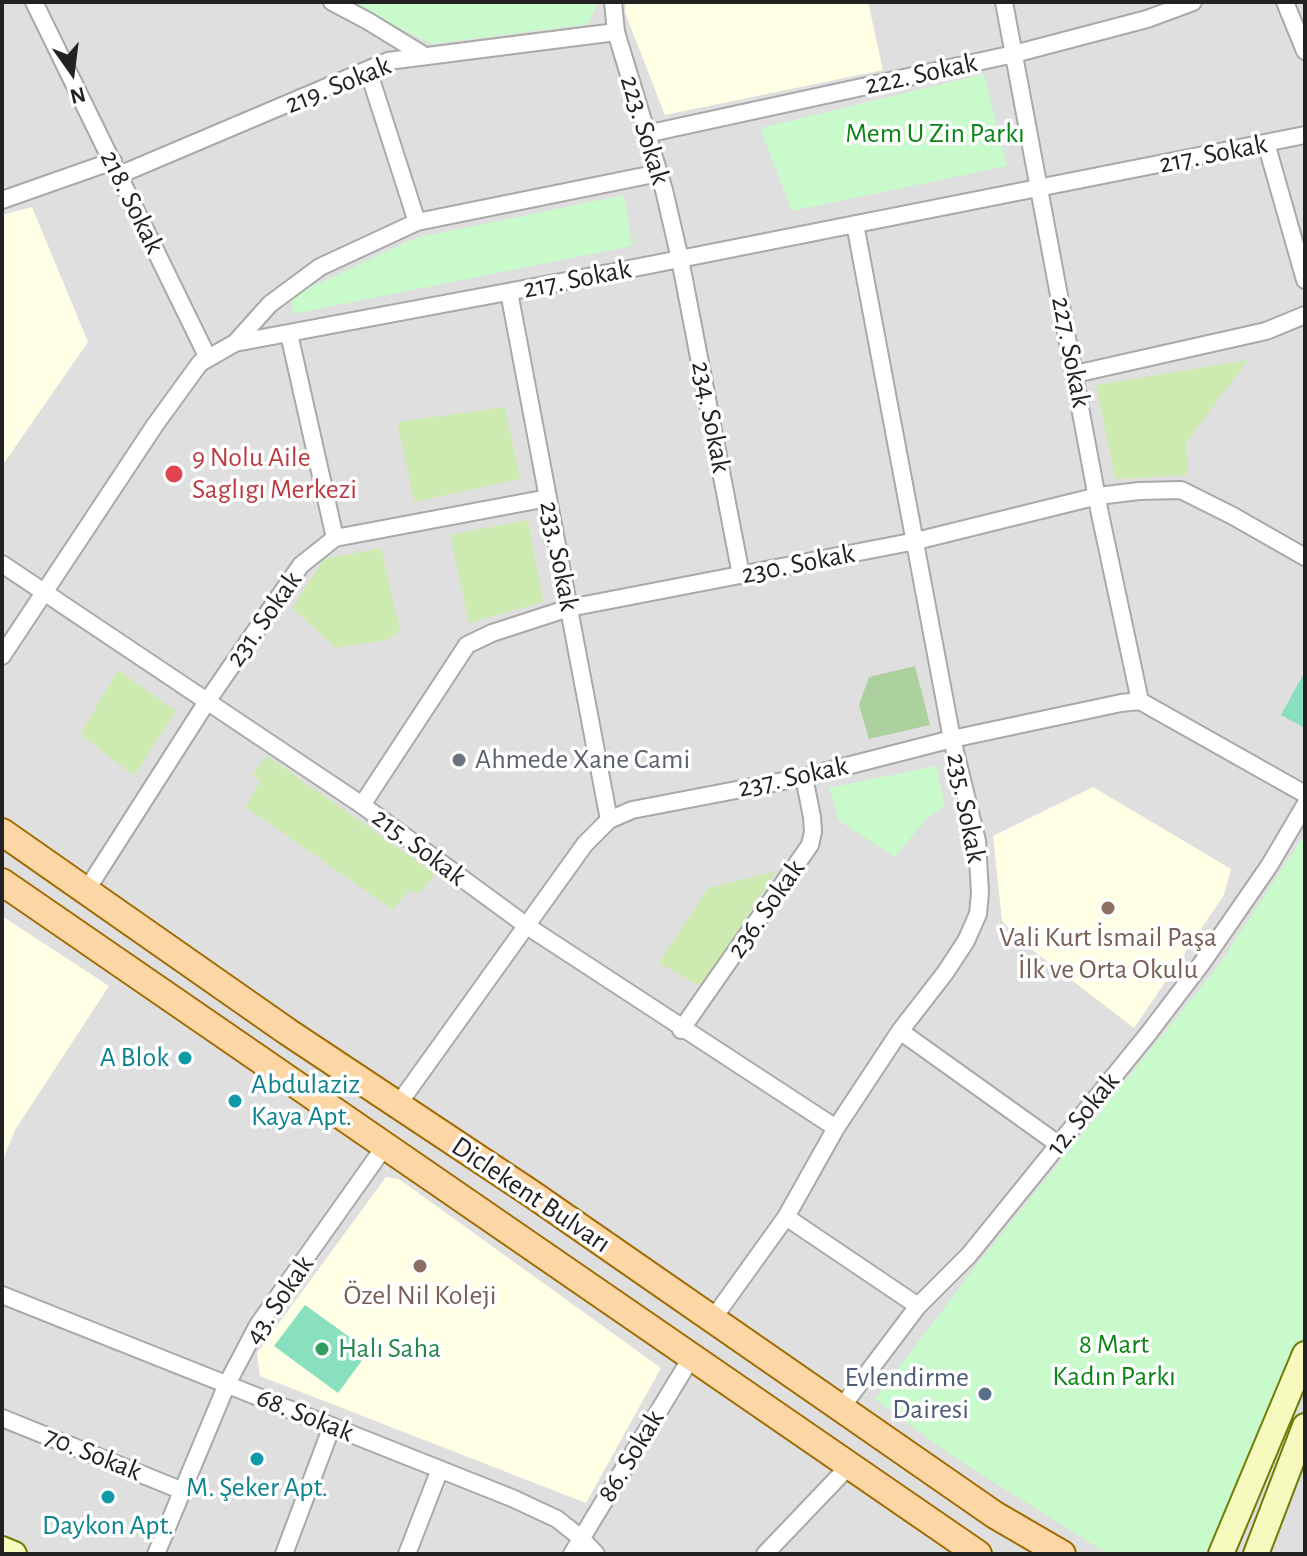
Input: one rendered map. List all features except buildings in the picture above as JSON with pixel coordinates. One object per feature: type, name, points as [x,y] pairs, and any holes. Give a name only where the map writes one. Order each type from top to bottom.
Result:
[{"type":"main road","name":"Diclekent Bulvarı","points":[[2,832],[995,1515],[1062,1554]]},
{"type":"main road","name":"Diclekent Bulvarı","points":[[2,882],[978,1554]]},
{"type":"main road","points":[[1221,1554],[1305,1354]]},
{"type":"main road","points":[[1256,1554],[1305,1426]]},
{"type":"main road","points":[[2,1549],[14,1554]]},
{"type":"street","name":"218. Sokak","points":[[34,2],[208,358]]},
{"type":"street","points":[[332,2],[425,56]]},
{"type":"street","name":"223. Sokak","points":[[613,2],[616,32],[659,173],[680,259]]},
{"type":"street","name":"227. Sokak","points":[[1004,2],[1140,701]]},
{"type":"street","name":"222. Sokak","points":[[646,134],[1014,54],[1147,19],[1193,2]]},
{"type":"street","points":[[1285,2],[1305,51]]},
{"type":"street","name":"219. Sokak","points":[[2,200],[116,168],[388,61],[616,32]]},
{"type":"street","points":[[368,70],[417,222]]},
{"type":"street","name":"217. Sokak","points":[[2,656],[155,425],[200,363],[235,343],[680,259],[1305,135]]},
{"type":"street","points":[[1266,143],[1305,280]]},
{"type":"street","points":[[235,343],[270,304],[320,267],[417,222],[659,173]]},
{"type":"street","name":"235. Sokak","points":[[712,1320],[786,1217],[836,1128],[900,1031],[945,973],[966,941],[978,914],[977,841],[952,739],[855,224]]},
{"type":"street","name":"234. Sokak","points":[[680,259],[741,575]]},
{"type":"street","name":"233. Sokak","points":[[509,292],[609,820]]},
{"type":"street","points":[[1075,374],[1266,331],[1305,315]]},
{"type":"street","points":[[289,334],[335,538]]},
{"type":"street","name":"230. Sokak","points":[[362,805],[467,645],[492,633],[569,608],[916,541],[1098,496],[1181,490],[1305,557]]},
{"type":"street","name":"231. Sokak","points":[[86,891],[208,700],[301,565],[335,538],[548,498]]},
{"type":"street","name":"215. Sokak","points":[[2,564],[362,805],[527,926],[681,1030],[836,1128]]},
{"type":"street","points":[[1140,701],[1305,794]]},
{"type":"street","name":"237. Sokak","points":[[397,1106],[585,844],[609,820],[632,810],[804,777],[952,739],[1140,701]]},
{"type":"street","name":"236. Sokak","points":[[681,1030],[810,845],[812,817],[804,777]]},
{"type":"street","name":"12. Sokak","points":[[841,1408],[918,1306],[969,1255],[1202,963],[1269,866],[1305,805]]},
{"type":"street","points":[[900,1031],[1058,1144]]},
{"type":"street","name":"43. Sokak","points":[[156,1554],[227,1384],[258,1325],[385,1146]]},
{"type":"street","points":[[786,1217],[918,1306]]},
{"type":"street","name":"68. Sokak","points":[[2,1295],[440,1469],[557,1519],[596,1554]]},
{"type":"street","name":"86. Sokak","points":[[572,1554],[691,1358]]},
{"type":"street","name":"70. Sokak","points":[[2,1418],[183,1491]]},
{"type":"street","points":[[284,1554],[332,1426]]},
{"type":"street","points":[[765,1554],[850,1465]]},
{"type":"street","points":[[407,1554],[440,1469]]},
{"type":"shaded area","points":[[2,2],[1305,2],[1305,1554],[2,1554]]},
{"type":"shaded area","points":[[626,2],[868,2],[883,70],[665,115],[625,13]]},
{"type":"shaded area","points":[[32,207],[88,342],[2,466],[2,215]]},
{"type":"shaded area","name":"Vali Kurt İsmail Paşa İlk ve Orta Okulu","points":[[1093,787],[1231,869],[1224,895],[1134,1028],[1022,942],[1002,921],[993,836]]},
{"type":"shaded area","points":[[2,916],[109,986],[15,1130],[2,1162]]},
{"type":"shaded area","name":"Özel Nil Koleji","points":[[386,1177],[399,1179],[661,1368],[586,1503],[260,1376],[257,1353]]},
{"type":"green space","points":[[344,2],[598,3],[588,24],[433,44]]},
{"type":"green space","name":"Mem U Zin Parkı","points":[[984,74],[1007,166],[792,211],[760,128]]},
{"type":"green space","points":[[624,195],[632,246],[293,314],[292,296],[415,238]]},
{"type":"green space","points":[[1248,360],[1186,443],[1188,475],[1115,479],[1096,385]]},
{"type":"green space","points":[[505,407],[520,479],[414,502],[397,422]]},
{"type":"green space","points":[[528,520],[543,602],[469,623],[450,535]]},
{"type":"green space","points":[[381,548],[400,630],[388,640],[336,648],[292,608],[324,559]]},
{"type":"green space","points":[[915,666],[930,725],[869,739],[859,705],[869,677]]},
{"type":"green space","points":[[118,670],[176,711],[134,776],[80,734]]},
{"type":"green space","points":[[1305,671],[1305,728],[1281,715]]},
{"type":"green space","points":[[267,756],[435,874],[419,893],[409,890],[393,910],[246,807],[260,781],[252,776]]},
{"type":"green space","points":[[936,766],[945,806],[925,820],[895,857],[839,821],[829,788]]},
{"type":"green space","name":"8 Mart Kadın Parkı","points":[[1305,834],[1305,1341],[1227,1524],[1206,1552],[1108,1554],[954,1457],[875,1399],[979,1262],[1221,962]]},
{"type":"green space","points":[[776,871],[701,987],[659,963],[708,888]]},
{"type":"green space","name":"Halı Saha","points":[[305,1305],[369,1351],[338,1393],[274,1346]]},
{"type":"place","name":"9 Nolu Aile Saglıgı Merkezi","points":[[174,474]]},
{"type":"place","name":"Ahmede Xane Cami","points":[[459,760]]},
{"type":"place","name":"Vali Kurt İsmail Paşa İlk ve Orta Okulu","points":[[1108,908]]},
{"type":"place","name":"A Blok","points":[[185,1058]]},
{"type":"place","name":"Abdulaziz Kaya Apt.","points":[[235,1101]]},
{"type":"place","name":"Özel Nil Koleji","points":[[420,1266]]},
{"type":"place","name":"Halı Saha","points":[[322,1349]]},
{"type":"place","name":"Evlendirme Dairesi","points":[[985,1394]]},
{"type":"place","name":"M. Şeker Apt.","points":[[257,1459]]},
{"type":"place","name":"Daykon Apt.","points":[[108,1497]]}]
